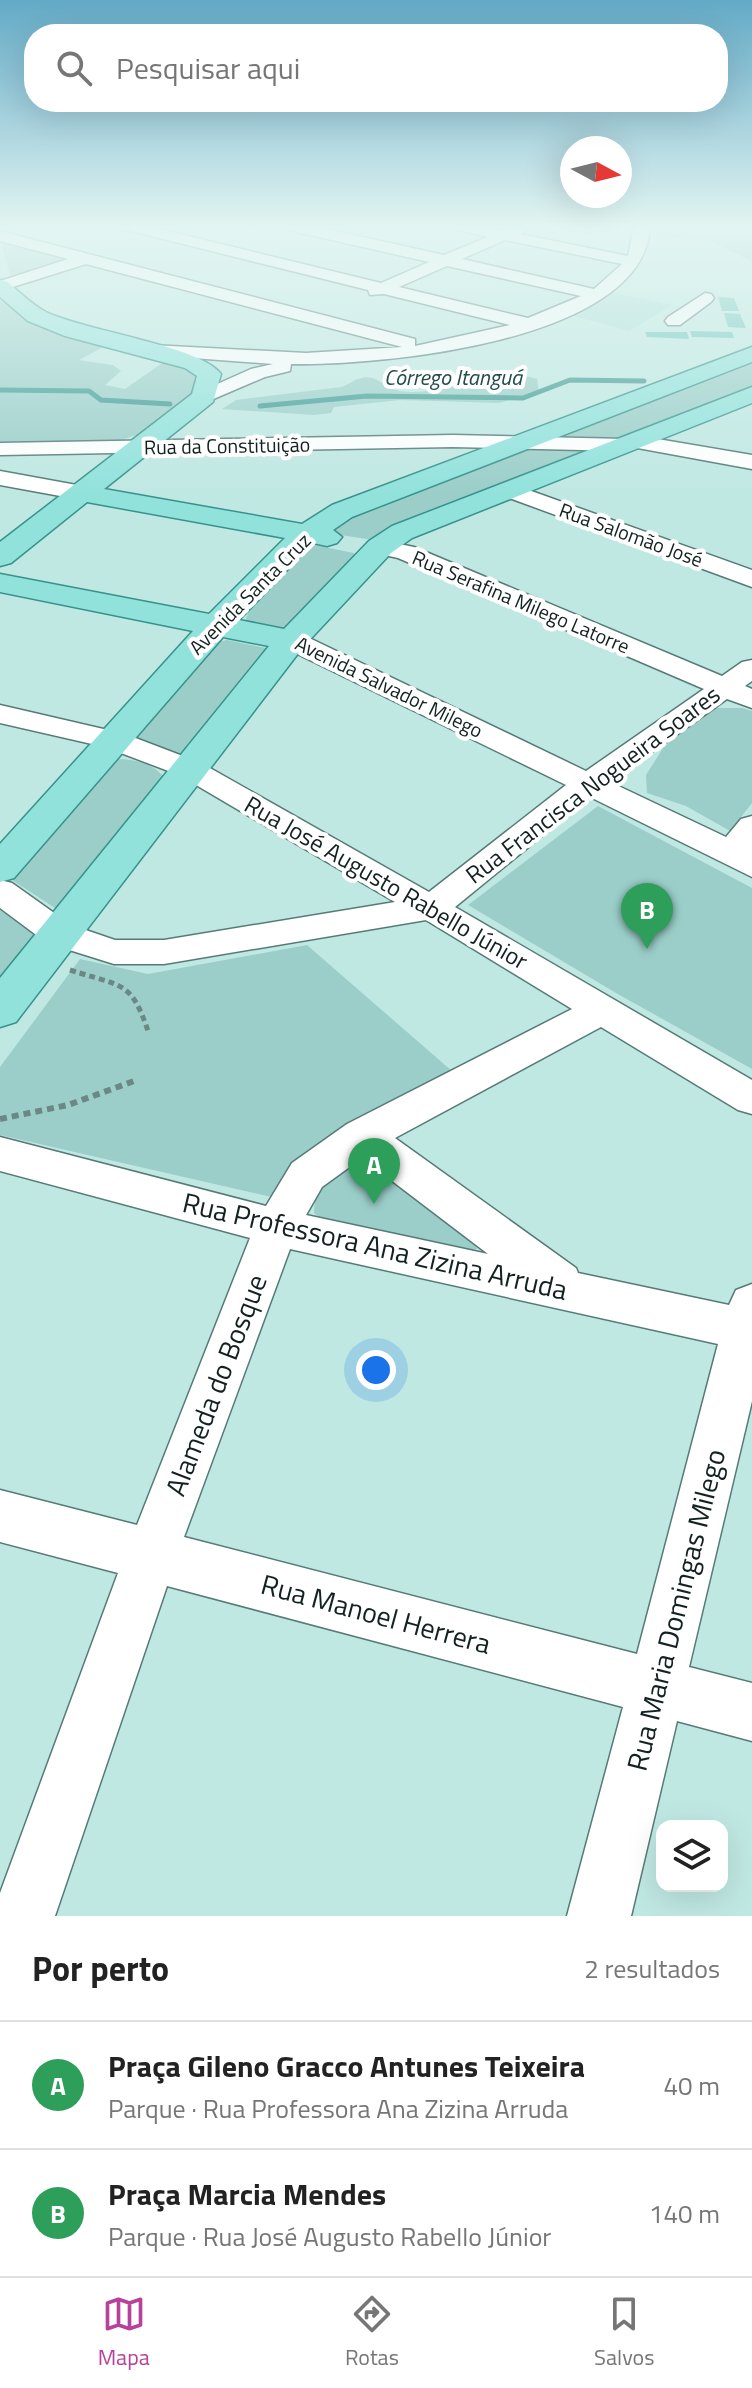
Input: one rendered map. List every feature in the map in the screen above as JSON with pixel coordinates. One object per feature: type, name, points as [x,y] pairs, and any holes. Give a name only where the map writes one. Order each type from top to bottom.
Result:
[{"type":"main road","points":[[0,557],[204,397],[209,374],[193,363],[73,331],[35,315]]},
{"type":"main road","name":"Avenida Santa Cruz","points":[[0,869],[216,625],[306,534],[342,511],[464,451],[522,442],[752,354]]},
{"type":"main road","points":[[0,1010],[291,640],[380,547],[402,532],[752,394]]},
{"type":"main road","name":"Rua Serafina Milego Latorre","points":[[82,493],[380,547]]},
{"type":"main road","name":"Avenida Salvador Milego","points":[[0,583],[291,640]]},
{"type":"street","points":[[303,315],[429,348]]},
{"type":"street","points":[[289,330],[319,315]]},
{"type":"street","points":[[495,315],[534,325]]},
{"type":"street","points":[[204,397],[258,373],[328,359],[429,348],[534,325],[555,315]]},
{"type":"street","points":[[674,321],[682,315]]},
{"type":"street","points":[[204,397],[237,357],[264,341]]},
{"type":"street","points":[[139,348],[237,357],[328,359]]},
{"type":"street","points":[[522,442],[628,443],[752,462]]},
{"type":"street","name":"Rua da Constituição","points":[[0,449],[464,451]]},
{"type":"street","name":"Rua Serafina Milego Latorre","points":[[0,478],[82,493]]},
{"type":"street","name":"Rua Salomão José","points":[[509,490],[751,577]]},
{"type":"street","name":"Rua Serafina Milego Latorre","points":[[380,547],[405,552],[738,693]]},
{"type":"street","name":"Avenida Salvador Milego","points":[[291,640],[742,860]]},
{"type":"street","name":"Rua Francisca Nogueira Soares","points":[[50,945],[114,952],[164,952],[431,908],[589,783],[738,693],[752,668]]},
{"type":"street","name":"Rua José Augusto Rabello Júnior","points":[[0,714],[114,740],[190,769],[752,1099]]},
{"type":"street","points":[[742,860],[752,826]]},
{"type":"street","points":[[0,891],[50,945]]},
{"type":"street","name":"Alameda do Bosque","points":[[23,1916],[151,1556],[276,1227],[307,1175],[362,1136],[600,1011]]},
{"type":"street","points":[[362,1136],[480,1252]]},
{"type":"street","name":"Rua Professora Ana Zizina Arruda","points":[[0,1154],[276,1227],[480,1252],[575,1292],[750,1322]]},
{"type":"street","name":"Rua Maria Domingas Milego","points":[[599,1916],[750,1322]]},
{"type":"street","name":"Rua Manoel Herrera","points":[[0,1516],[752,1712]]},
{"type":"path","points":[[50,945],[88,978],[127,989],[138,1001],[149,1034]]},
{"type":"path","points":[[0,1119],[68,1105],[137,1080]]},
{"type":"shaded area","points":[[0,315],[23,315],[103,347],[79,360],[113,365],[121,371],[105,385],[125,389],[165,361],[185,368],[198,378],[195,392],[186,400],[139,434],[119,441],[0,443]]},
{"type":"shaded area","points":[[572,315],[655,315],[629,331]]},
{"type":"shaded area","points":[[752,361],[752,387],[626,438],[566,436],[562,432]]},
{"type":"shaded area","points":[[474,370],[511,372],[537,379],[539,392],[499,403],[400,400],[334,407],[331,413],[314,415],[222,409],[236,400],[341,387],[364,377],[400,391],[435,390],[470,384],[468,377]]},
{"type":"shaded area","points":[[539,447],[582,450],[584,454],[381,533],[373,540],[334,534],[327,529],[342,518],[518,451]]},
{"type":"shaded area","points":[[309,544],[354,553],[354,561],[287,628],[265,628],[245,622],[248,613]]},
{"type":"shaded area","points":[[227,640],[266,648],[271,658],[189,755],[175,757],[135,740],[135,731],[212,643]]},
{"type":"shaded area","points":[[710,708],[752,711],[752,803],[730,831],[686,806],[647,793],[646,775],[675,729]]},
{"type":"shaded area","points":[[119,759],[148,765],[169,784],[73,903],[55,908],[12,880],[16,870]]},
{"type":"shaded area","points":[[598,806],[752,888],[752,1069],[468,905]]},
{"type":"shaded area","points":[[0,910],[36,934],[0,991]]},
{"type":"shaded area","points":[[307,945],[453,1072],[311,1148],[276,1198],[0,1135],[0,1067],[80,959],[148,974]]},
{"type":"shaded area","points":[[363,1150],[474,1235],[477,1249],[464,1253],[327,1224],[314,1213],[323,1182]]},
{"type":"building","points":[[725,315],[741,315],[746,328],[728,327]]},
{"type":"building","points":[[690,331],[732,332],[734,338],[692,337]]},
{"type":"building","points":[[645,332],[687,332],[689,339],[647,337]]},
{"type":"waterway","name":"Córrego Itanguá","points":[[260,406],[367,396],[523,398],[570,380],[644,381]]},
{"type":"waterway","name":"Córrego Itanguá","points":[[0,390],[89,391],[101,400],[170,404]]},
{"type":"place","name":"Praça Marcia Mendes","points":[[647,949]]},
{"type":"place","name":"Praça Gileno Gracco Antunes Teixeira","points":[[374,1204]]}]
